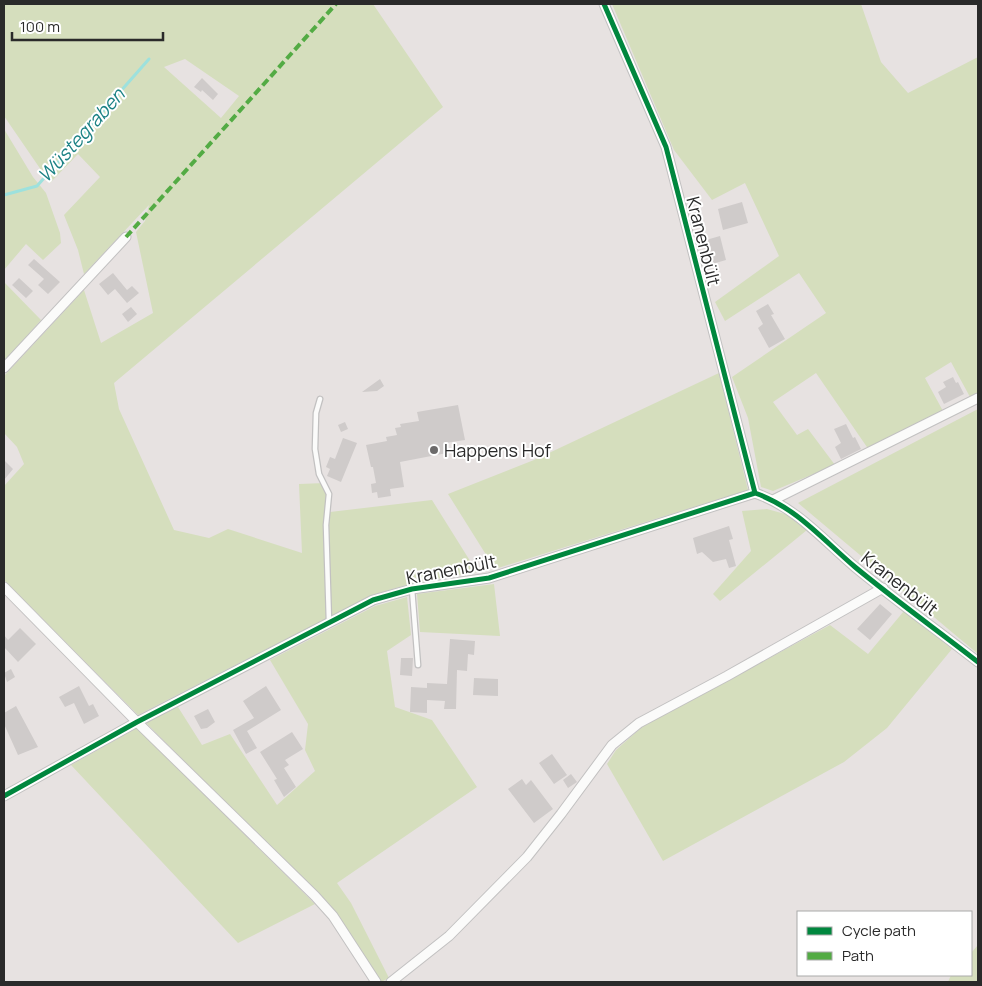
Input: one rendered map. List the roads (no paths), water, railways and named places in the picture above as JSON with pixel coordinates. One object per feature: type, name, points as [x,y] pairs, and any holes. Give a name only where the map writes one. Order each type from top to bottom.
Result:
[{"type":"street","name":"Kranenbült","points":[[604,4],[666,147],[755,493]]},
{"type":"street","points":[[4,368],[126,237]]},
{"type":"street","points":[[773,500],[978,398]]},
{"type":"street","name":"Kranenbült","points":[[4,796],[137,722],[373,600],[412,589],[489,578],[755,493],[773,500],[795,514],[856,567],[978,662]]},
{"type":"street","points":[[4,587],[137,722],[315,896],[333,916],[376,982]]},
{"type":"street","points":[[391,982],[449,936],[526,857],[561,814],[612,745],[639,722],[727,676],[883,588]]},
{"type":"lane","points":[[320,398],[316,413],[315,449],[319,474],[329,494],[326,526],[329,622]]},
{"type":"lane","points":[[412,589],[418,664]]},
{"type":"waterway","name":"Wüstegraben","points":[[4,195],[37,186],[149,59]]},
{"type":"place","name":"Happens Hof","points":[[434,450]]}]
